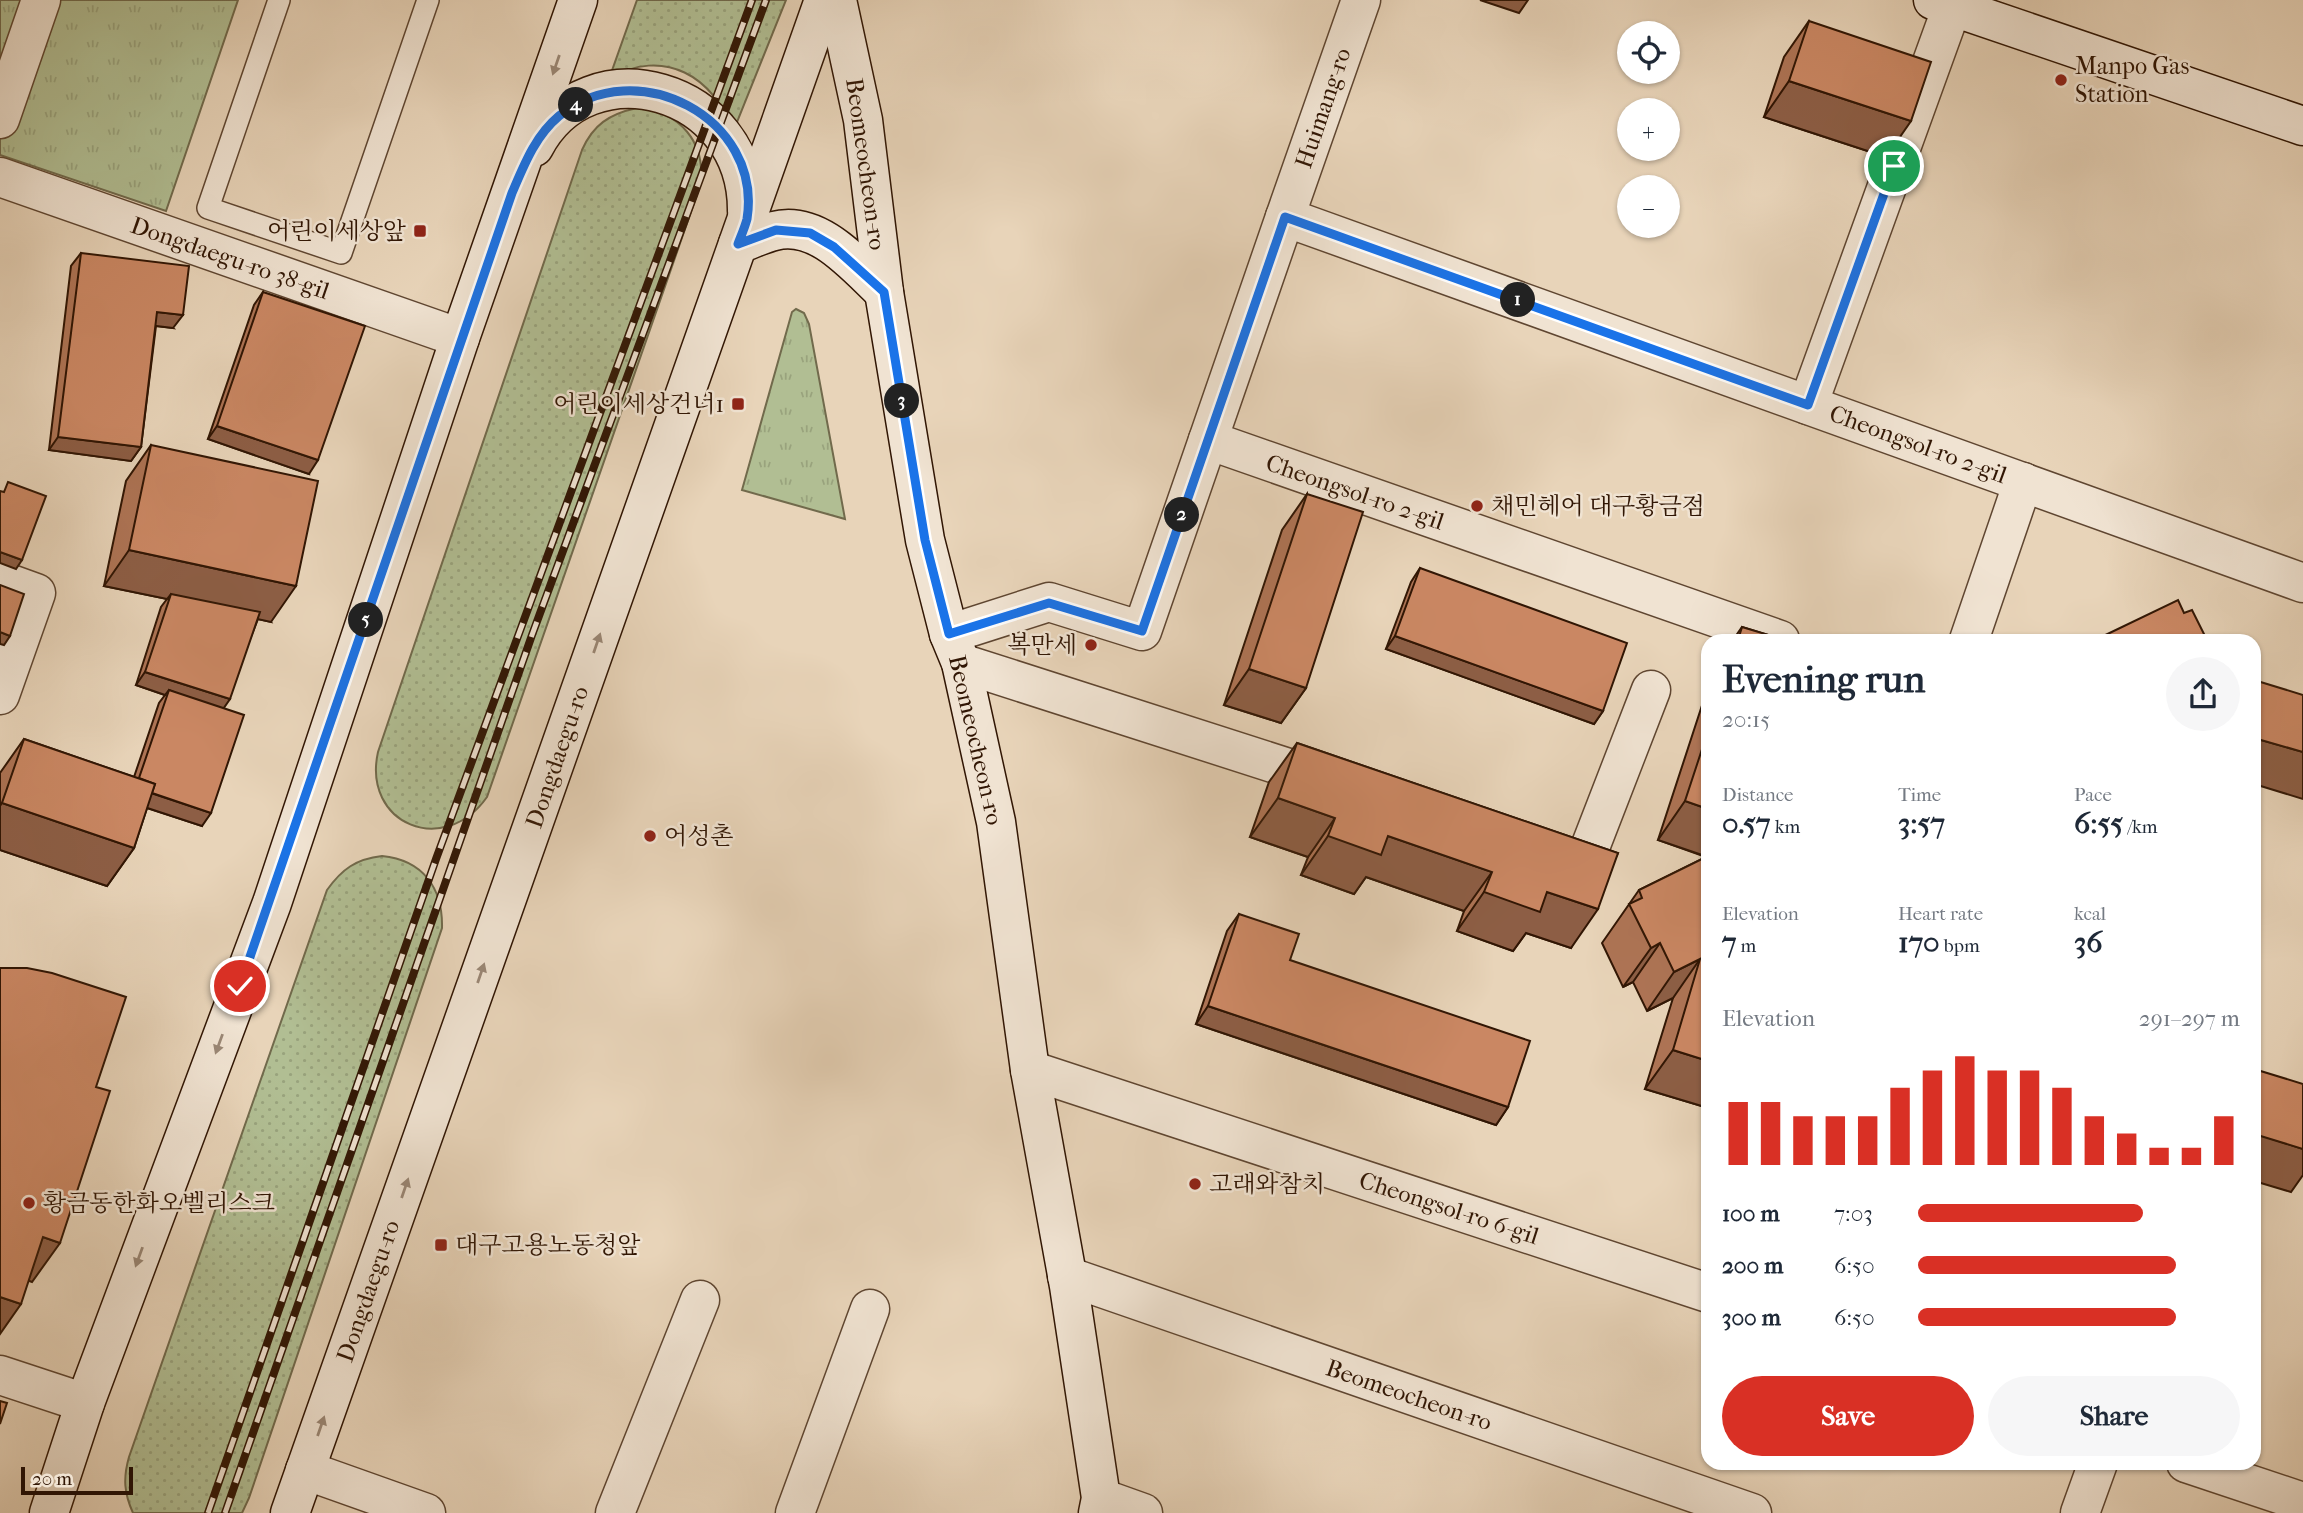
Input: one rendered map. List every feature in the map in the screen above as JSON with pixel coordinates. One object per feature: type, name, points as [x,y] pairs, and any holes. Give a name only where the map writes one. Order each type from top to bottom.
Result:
[{"type":"street","points":[[0,119],[41,0]]},
{"type":"street","points":[[49,1513],[85,1403],[272,903],[460,338],[578,0]]},
{"type":"street","name":"Dongdaegu-ro","points":[[290,1513],[824,0]]},
{"type":"street","name":"Beomeocheon-ro","points":[[837,0],[863,120],[884,292],[925,540],[955,648],[996,822],[1030,1070],[1067,1276],[1099,1506],[1143,1513]]},
{"type":"street","name":"Huimang-ro","points":[[1285,217],[1361,0]]},
{"type":"street","points":[[1808,405],[1942,3],[2303,126]]},
{"type":"street","points":[[512,193],[538,138],[559,116],[585,99],[614,90],[645,90],[675,97],[701,112],[723,133],[739,159],[747,189],[742,232],[776,230],[810,233],[834,247],[884,292]]},
{"type":"street","name":"Dongdaegu-ro 38-gil","points":[[0,177],[460,338]]},
{"type":"street","points":[[955,648],[1049,603],[1142,631],[1285,217]]},
{"type":"street","name":"Cheongsol-ro 2-gil","points":[[1285,217],[2303,583]]},
{"type":"street","name":"Cheongsol-ro 2-gil","points":[[1208,440],[1763,634]]},
{"type":"street","name":"Cheongsol-ro 2-gil","points":[[1971,634],[2023,482]]},
{"type":"street","points":[[0,580],[36,593],[0,695]]},
{"type":"street","points":[[955,648],[1359,791]]},
{"type":"street","points":[[1517,842],[1584,863],[1651,690]]},
{"type":"street","name":"Cheongsol-ro 6-gil","points":[[1030,1070],[1701,1291]]},
{"type":"street","name":"Beomeocheon-ro","points":[[1067,1276],[1752,1513]]},
{"type":"street","points":[[615,1513],[700,1300]]},
{"type":"street","points":[[794,1513],[870,1309]]},
{"type":"street","points":[[0,1375],[85,1403]]},
{"type":"street","points":[[305,1470],[426,1513]]},
{"type":"street","points":[[2080,1513],[2095,1470]]},
{"type":"street","points":[[2207,1470],[2303,1502]]},
{"type":"lane","points":[[279,0],[208,208],[341,253],[428,0]]},
{"type":"green space","points":[[0,0],[238,0],[166,211],[0,155]]},
{"type":"green space","points":[[637,0],[786,0],[733,132],[714,96],[700,82],[684,73],[667,67],[649,66],[629,70],[609,79]]},
{"type":"green space","points":[[637,108],[666,115],[687,132],[699,156],[700,186],[487,797],[469,816],[450,826],[429,829],[410,824],[394,814],[382,798],[376,777],[378,752],[582,150],[591,134],[603,122]]},
{"type":"green space","points":[[796,309],[804,313],[809,324],[845,519],[742,490],[792,312]]},
{"type":"green space","points":[[382,856],[409,863],[428,878],[439,900],[442,928],[249,1498],[242,1513],[133,1513],[125,1485],[129,1457],[327,890],[350,866]]},
{"type":"building","points":[[1809,21],[1931,62],[1911,121],[1789,81]]},
{"type":"building","points":[[81,253],[189,266],[183,315],[157,312],[141,447],[58,437]]},
{"type":"building","points":[[263,292],[365,326],[318,460],[217,426]]},
{"type":"building","points":[[151,445],[318,481],[296,586],[129,550]]},
{"type":"building","points":[[8,482],[46,496],[22,560],[0,552],[0,491],[4,492]]},
{"type":"building","points":[[1307,494],[1363,512],[1306,688],[1249,669]]},
{"type":"building","points":[[1420,568],[1627,643],[1603,711],[1395,636]]},
{"type":"building","points":[[0,585],[24,594],[10,636],[0,632]]},
{"type":"building","points":[[171,594],[260,612],[230,699],[145,672]]},
{"type":"building","points":[[2178,600],[2184,613],[2192,610],[2204,634],[2107,634]]},
{"type":"building","points":[[1742,627],[1765,634],[1740,634]]},
{"type":"building","points":[[2261,682],[2303,695],[2303,752],[2261,740]]},
{"type":"building","points":[[169,690],[244,715],[211,813],[152,793],[155,784],[139,778]]},
{"type":"building","points":[[24,739],[155,784],[134,848],[2,803]]},
{"type":"building","points":[[1297,743],[1618,853],[1598,909],[1547,892],[1540,912],[1484,892],[1492,872],[1388,836],[1381,855],[1328,836],[1335,818],[1278,798]]},
{"type":"building","points":[[1701,752],[1701,807],[1685,801]]},
{"type":"building","points":[[1701,859],[1701,1059],[1673,1050],[1700,959],[1674,972],[1660,943],[1651,948],[1629,904],[1642,898],[1639,890]]},
{"type":"building","points":[[1239,914],[1299,934],[1290,960],[1530,1041],[1508,1107],[1208,1006]]},
{"type":"building","name":"황금동한화오벨리스크","points":[[0,968],[27,968],[52,973],[126,997],[96,1087],[110,1091],[60,1243],[43,1237],[21,1304],[0,1297]]},
{"type":"building","points":[[2261,1071],[2303,1084],[2303,1149],[2261,1136]]},
{"type":"building","points":[[0,1401],[7,1403],[0,1424]]},
{"type":"railway","points":[[208,1513],[436,859],[752,0]]},
{"type":"railway","points":[[225,1513],[532,635],[766,0]]},
{"type":"place","name":"Manpo Gas Station","points":[[2061,80]]},
{"type":"place","name":"어린이세상앞","points":[[420,231]]},
{"type":"place","name":"어린이세상건너1","points":[[738,404]]},
{"type":"place","name":"채민헤어 대구황금점","points":[[1477,506]]},
{"type":"place","name":"복만세","points":[[1091,645]]},
{"type":"place","name":"어성촌","points":[[650,836]]},
{"type":"place","name":"고래와참치","points":[[1195,1184]]},
{"type":"place","name":"황금동한화오벨리스크","points":[[29,1203]]},
{"type":"place","name":"대구고용노동청앞","points":[[441,1245]]},
{"type":"route","points":[[240,986],[272,903],[460,338],[512,193],[538,138],[559,116],[585,99],[614,90],[645,90],[675,97],[701,112],[723,133],[739,159],[747,189],[747,220],[738,244],[776,230],[810,233],[834,247],[884,292],[925,540],[949,634],[1049,603],[1142,631],[1285,217],[1808,405],[1894,166]]}]
